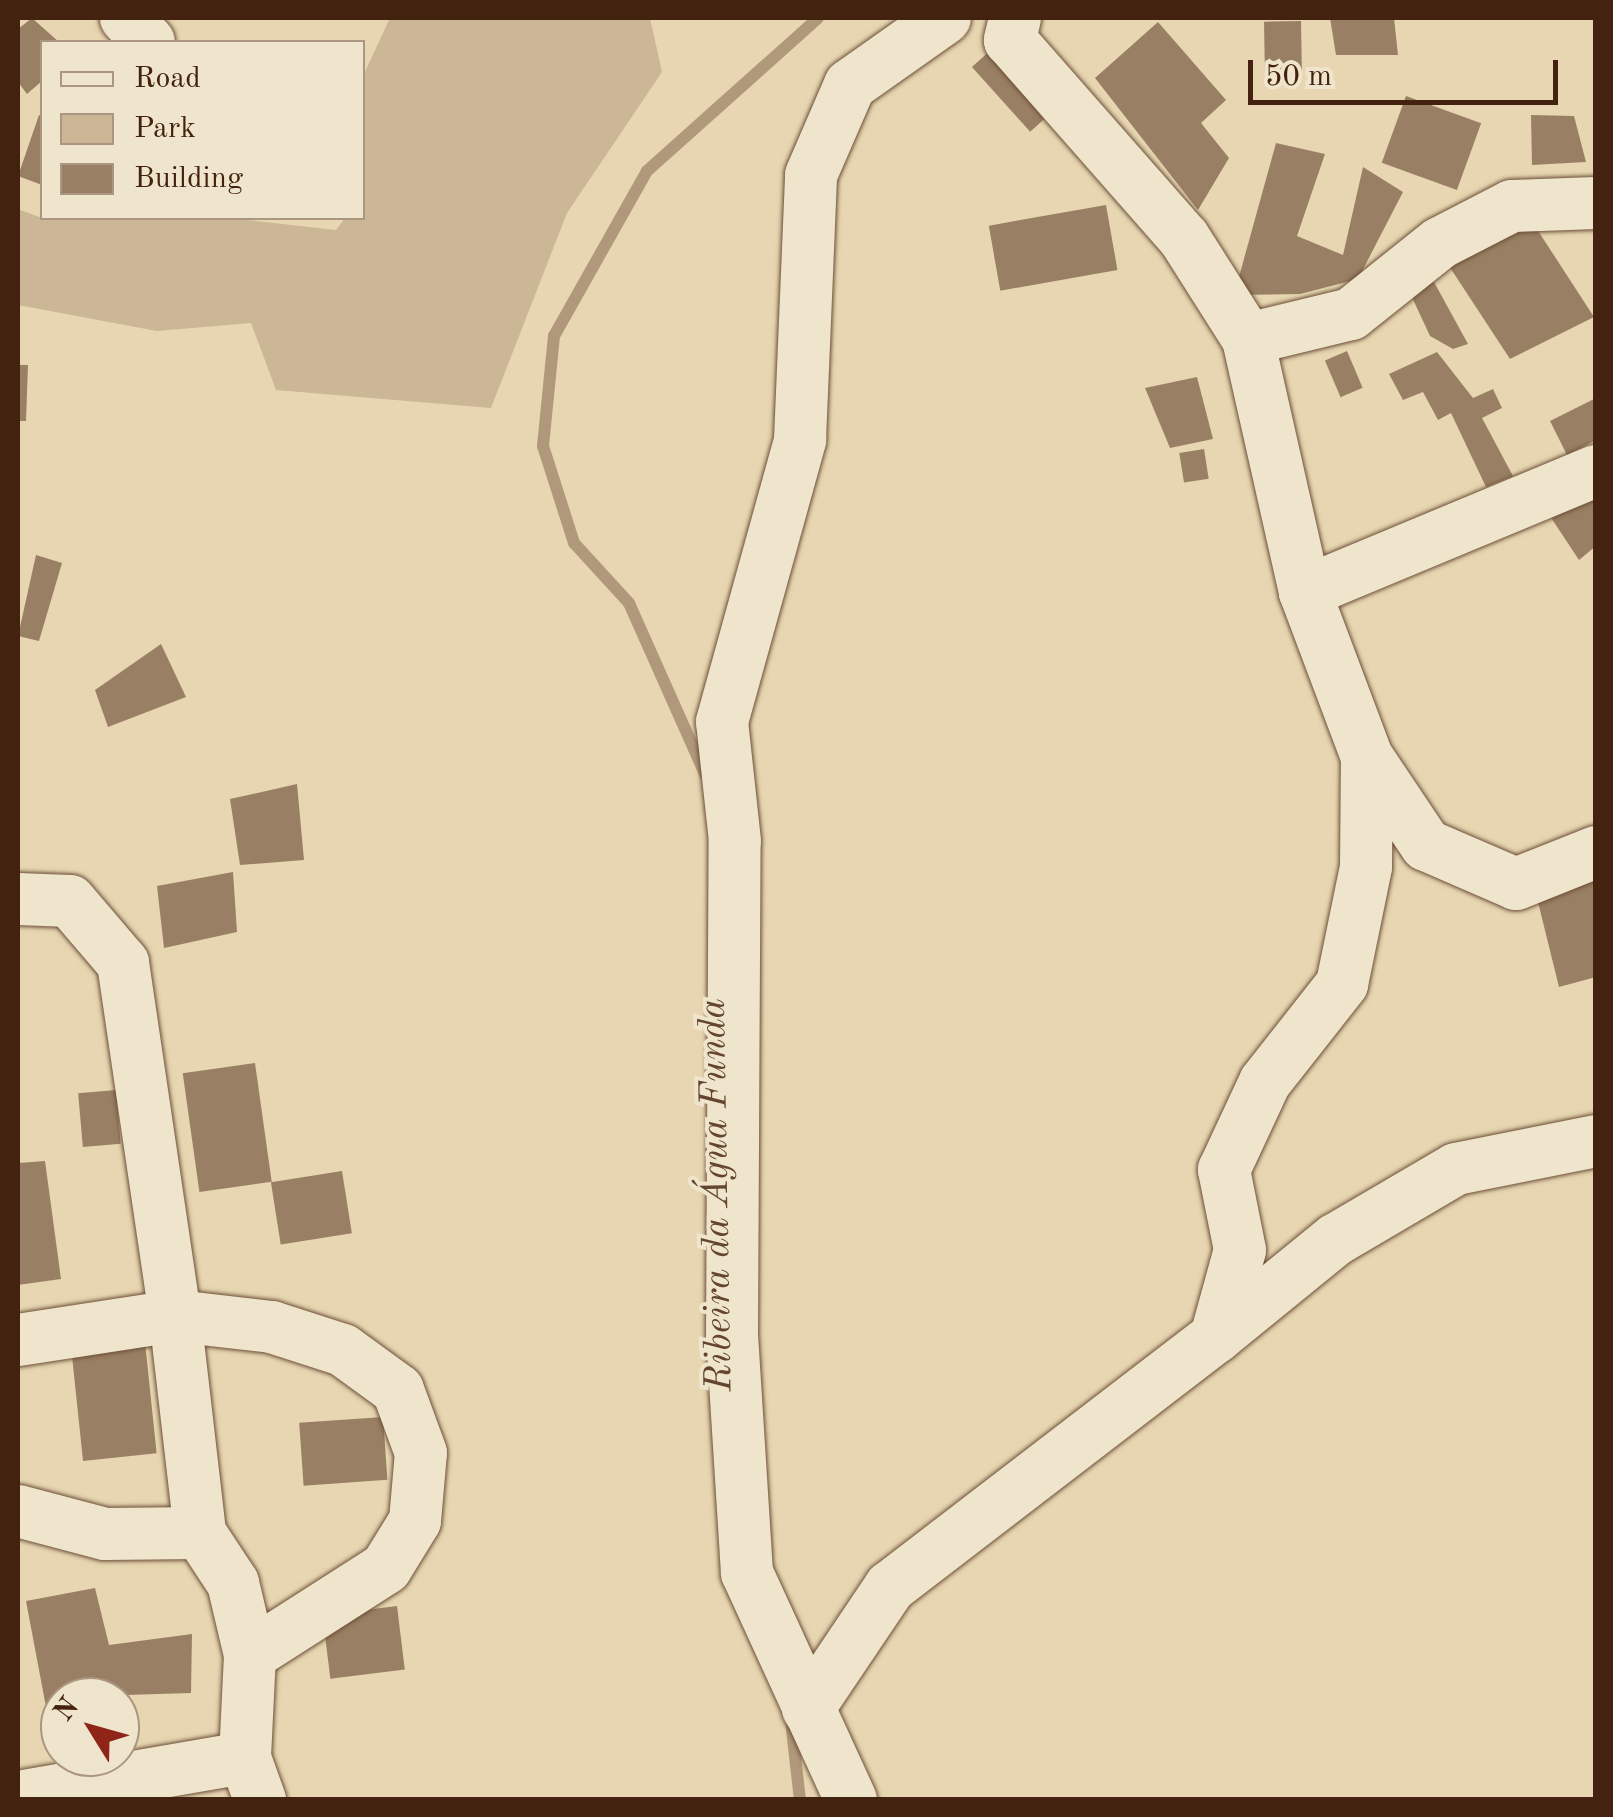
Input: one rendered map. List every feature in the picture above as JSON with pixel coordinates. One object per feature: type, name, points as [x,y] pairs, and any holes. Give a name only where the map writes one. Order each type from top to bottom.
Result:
[{"type":"street","points":[[126,18],[147,40]]},
{"type":"street","points":[[851,1800],[746,1573],[732,1337],[736,841],[722,722],[800,440],[812,175],[850,85],[945,18]]},
{"type":"street","points":[[1014,18],[1010,40],[1184,238],[1248,338],[1305,592],[1368,757],[1426,845],[1516,884],[1596,852]]},
{"type":"street","points":[[1248,338],[1351,314],[1440,243],[1512,206],[1596,203]]},
{"type":"street","points":[[1305,592],[1596,471]]},
{"type":"street","points":[[1216,1337],[1240,1250],[1224,1170],[1265,1082],[1342,984],[1366,867],[1368,757]]},
{"type":"street","points":[[18,862],[70,901],[123,962],[175,1316],[200,1533],[233,1582],[250,1655],[253,1779],[22,1786]]},
{"type":"street","points":[[18,899],[70,901]]},
{"type":"street","points":[[808,1709],[890,1588],[1216,1337],[1335,1240],[1456,1169],[1592,1150]]},
{"type":"street","points":[[18,1340],[175,1316],[272,1327],[343,1350],[398,1390],[420,1453],[415,1521],[386,1568],[250,1655]]},
{"type":"street","points":[[18,1511],[105,1534],[200,1533]]},
{"type":"green space","points":[[390,18],[650,18],[662,72],[567,213],[491,408],[276,390],[251,323],[157,331],[18,305],[18,209],[40,220],[247,220],[336,230],[344,220],[365,220],[365,72]]},
{"type":"building","points":[[32,18],[57,40],[40,40],[40,83],[27,94],[18,82],[18,29]]},
{"type":"building","points":[[1330,18],[1394,18],[1398,55],[1336,55]]},
{"type":"building","points":[[1301,21],[1302,77],[1265,78],[1264,22]]},
{"type":"building","points":[[1158,22],[1226,100],[1201,123],[1229,158],[1198,210],[1095,78]]},
{"type":"building","points":[[992,49],[1050,114],[1030,132],[972,67]]},
{"type":"building","points":[[1406,96],[1481,123],[1457,190],[1382,163]]},
{"type":"building","points":[[39,115],[40,115],[40,184],[18,176]]},
{"type":"building","points":[[1531,115],[1574,116],[1586,162],[1532,165]]},
{"type":"building","points":[[1276,143],[1325,154],[1297,236],[1343,255],[1363,167],[1403,192],[1358,279],[1300,294],[1234,295]]},
{"type":"building","points":[[1106,205],[1117,270],[1000,291],[989,226]]},
{"type":"building","points":[[1533,223],[1594,317],[1510,359],[1447,263]]},
{"type":"building","points":[[1434,282],[1468,344],[1453,349],[1430,336],[1410,293]]},
{"type":"building","points":[[1347,351],[1363,388],[1341,397],[1325,360]]},
{"type":"building","points":[[1437,352],[1473,398],[1493,389],[1502,408],[1482,418],[1513,476],[1486,487],[1451,413],[1438,420],[1423,392],[1403,400],[1389,374]]},
{"type":"building","points":[[18,365],[28,365],[26,421],[18,421]]},
{"type":"building","points":[[1197,377],[1213,439],[1170,448],[1145,388]]},
{"type":"building","points":[[1596,398],[1596,440],[1567,455],[1550,421]]},
{"type":"building","points":[[1204,449],[1209,479],[1184,483],[1179,453]]},
{"type":"building","points":[[1596,486],[1596,546],[1579,560],[1542,504]]},
{"type":"building","points":[[36,555],[62,563],[39,641],[18,636]]},
{"type":"building","points":[[161,644],[186,697],[108,727],[95,690]]},
{"type":"building","points":[[297,784],[304,860],[240,865],[230,799]]},
{"type":"building","points":[[233,872],[237,932],[164,948],[157,886]]},
{"type":"building","points":[[1596,878],[1596,977],[1559,987],[1538,902]]},
{"type":"building","points":[[255,1063],[272,1182],[199,1192],[183,1073]]},
{"type":"building","points":[[116,1090],[121,1144],[83,1147],[78,1093]]},
{"type":"building","points":[[45,1161],[61,1279],[18,1285],[18,1163]]},
{"type":"building","points":[[342,1171],[352,1233],[281,1244],[271,1182]]},
{"type":"building","points":[[144,1333],[157,1453],[83,1461],[70,1341]]},
{"type":"building","points":[[383,1417],[387,1480],[304,1486],[299,1423]]},
{"type":"building","points":[[95,1588],[109,1645],[192,1634],[191,1693],[140,1695],[140,1677],[40,1677],[26,1601]]},
{"type":"building","points":[[397,1606],[405,1670],[330,1679],[323,1615]]},
{"type":"waterway","name":"Ribeira da Água Funda","points":[[706,776],[629,603],[574,543],[543,446],[554,336],[647,171],[818,18]]},
{"type":"waterway","name":"Ribeira da Água Funda","points":[[791,1721],[800,1800]]}]
